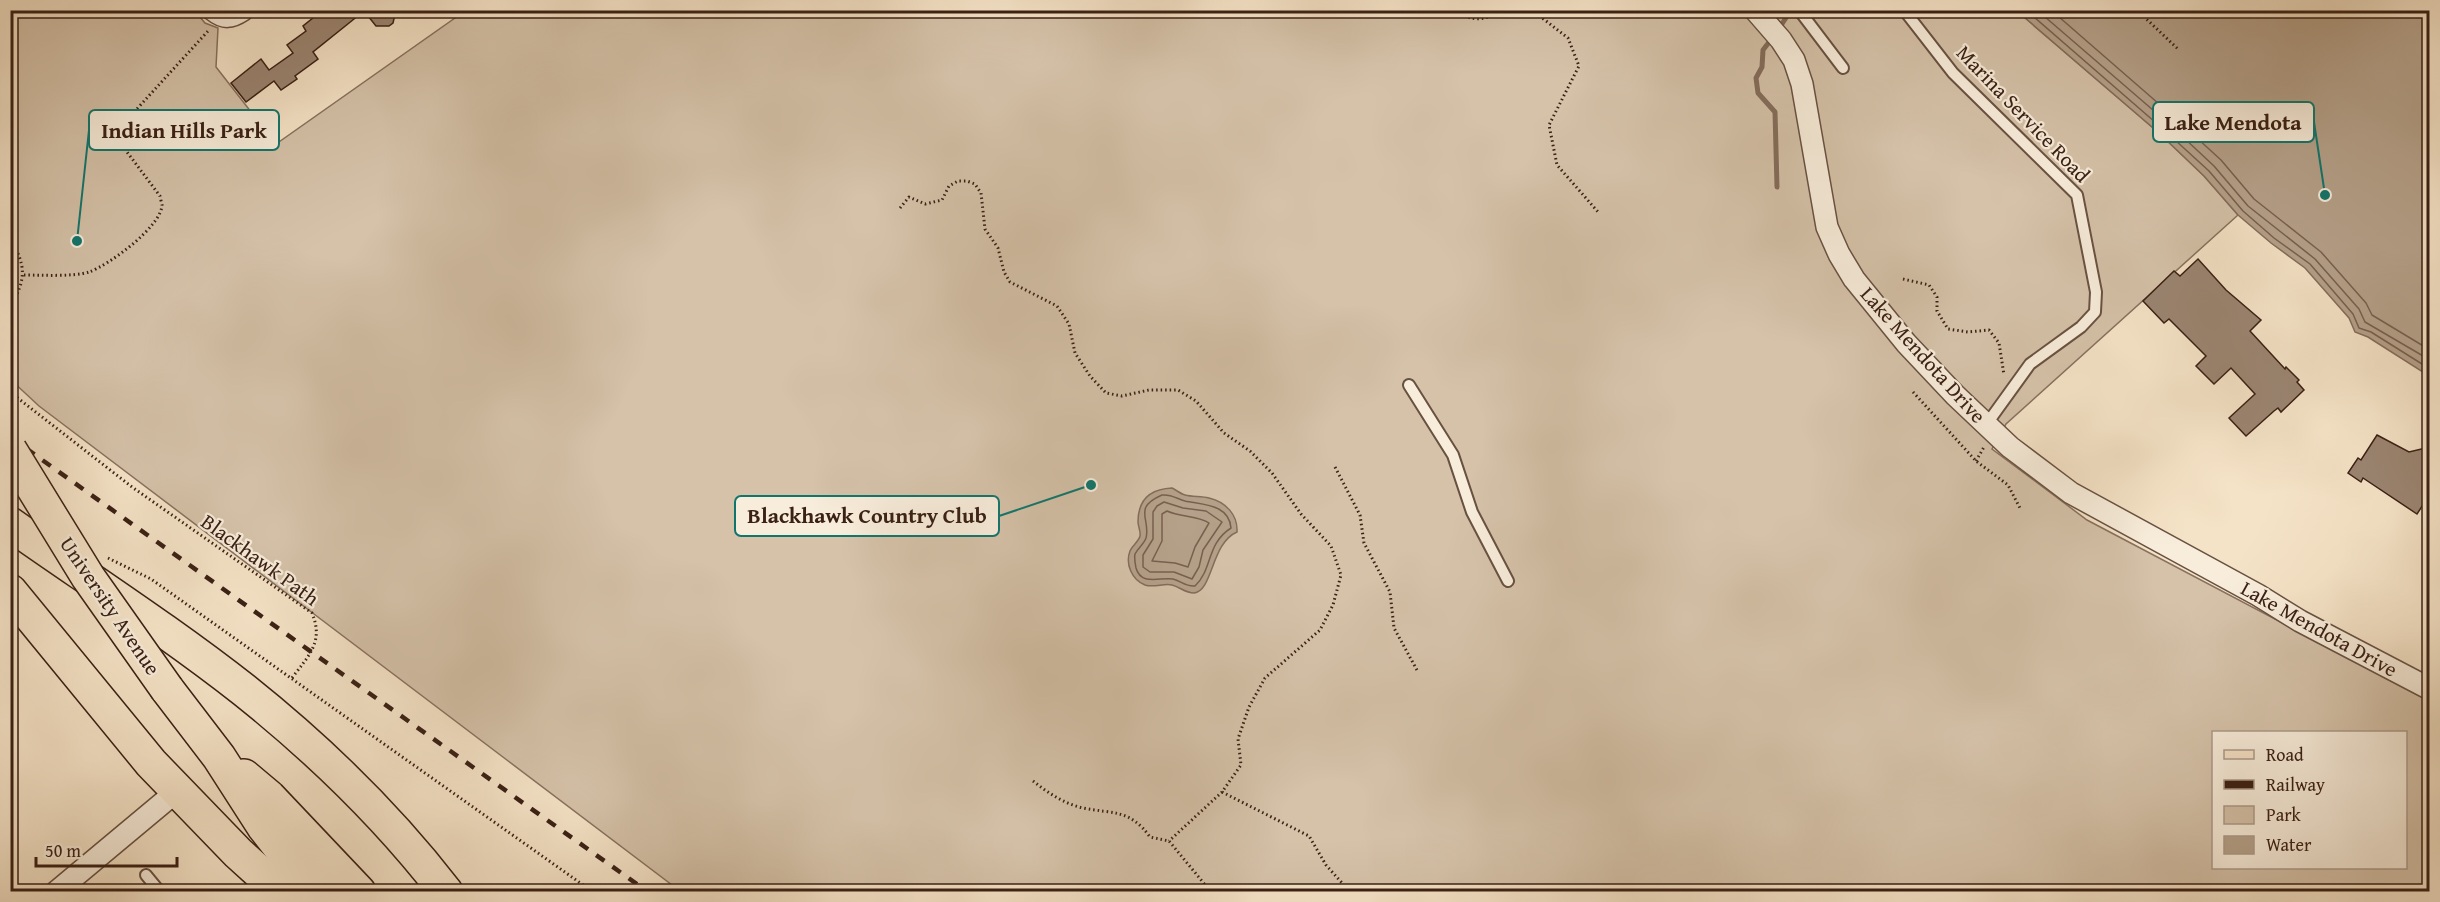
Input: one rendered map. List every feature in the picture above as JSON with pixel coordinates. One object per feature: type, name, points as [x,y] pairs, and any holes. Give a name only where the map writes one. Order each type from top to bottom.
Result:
[{"type":"main road","name":"University Avenue","points":[[10,450],[85,571],[167,689],[219,757],[250,808],[315,891]]},
{"type":"main road","points":[[10,524],[191,651],[285,724],[375,808],[447,891]]},
{"type":"main road","points":[[10,591],[137,746],[177,791],[238,853],[281,891]]},
{"type":"main road","name":"University Avenue","points":[[219,757],[265,793],[359,891]]},
{"type":"street","name":"Lake Mendota Drive","points":[[1768,25],[1794,60],[1802,84],[1827,227],[1839,254],[1854,279],[1906,343],[1986,425],[2033,466],[2071,493],[2300,621],[2430,689]]},
{"type":"street","points":[[69,888],[177,791]]},
{"type":"lane","points":[[1799,10],[1843,68]]},
{"type":"lane","name":"Marina Service Road","points":[[1904,10],[1953,73],[2077,195],[2096,292],[2096,312],[2081,327],[2030,364],[1986,425]]},
{"type":"lane","points":[[1409,385],[1453,455],[1472,512],[1509,581]]},
{"type":"lane","points":[[146,874],[160,891]]},
{"type":"path","points":[[1452,10],[1462,16],[1484,20],[1506,10]]},
{"type":"path","points":[[1532,10],[1569,38],[1579,66],[1550,125],[1557,165],[1599,213]]},
{"type":"path","points":[[2137,10],[2179,50]]},
{"type":"path","points":[[24,274],[87,273],[118,254],[150,228],[159,215],[162,205],[160,196],[124,148],[126,126],[135,111],[225,13]]},
{"type":"path","points":[[900,208],[909,197],[925,204],[942,200],[949,186],[958,181],[975,184],[981,193],[985,229],[998,248],[1004,272],[1010,282],[1057,306],[1069,324],[1075,353],[1090,376],[1106,393],[1122,396],[1149,390],[1178,390],[1196,402],[1224,433],[1250,451],[1272,472],[1301,514],[1331,546],[1341,575],[1333,605],[1320,630],[1265,678],[1249,707],[1238,739],[1241,765],[1222,792],[1169,841]]},
{"type":"path","points":[[10,237],[22,260],[24,274],[10,308]]},
{"type":"path","points":[[1903,279],[1929,285],[1937,297],[1937,311],[1948,328],[1968,332],[1989,330],[1999,343],[2002,368],[2010,391]]},
{"type":"path","name":"Blackhawk Path","points":[[10,392],[132,487],[312,613],[318,626],[317,639],[292,678]]},
{"type":"path","points":[[1913,392],[1976,461],[2008,485],[2021,510]]},
{"type":"path","points":[[1335,467],[1360,515],[1364,543],[1390,592],[1394,628],[1418,672]]},
{"type":"path","points":[[104,556],[151,579],[593,891]]},
{"type":"path","points":[[1033,781],[1050,795],[1081,808],[1122,813],[1140,823],[1150,837],[1169,841],[1211,891]]},
{"type":"path","points":[[1222,792],[1310,836],[1326,865],[1350,891]]},
{"type":"green space","points":[[10,11],[195,11],[205,23],[218,28],[216,67],[276,144],[465,11],[2017,11],[2159,133],[2204,176],[2238,215],[2006,424],[1992,449],[2087,520],[2429,700],[2429,891],[680,891],[39,406],[11,380]]},
{"type":"water","points":[[2017,11],[2429,11],[2429,376],[2368,337],[2355,332],[2349,318],[2305,268],[2238,215],[2204,176],[2159,133]]},
{"type":"water","points":[[1172,488],[1185,495],[1209,498],[1221,503],[1230,510],[1237,526],[1237,532],[1222,546],[1205,584],[1194,593],[1172,585],[1152,586],[1140,583],[1129,566],[1130,551],[1140,536],[1138,522],[1143,502],[1152,493]]},
{"type":"building","points":[[323,10],[396,10],[393,23],[389,26],[376,26],[364,11],[313,52],[318,59],[295,76],[297,79],[281,90],[274,81],[246,102],[231,83],[261,59],[269,70],[293,53],[287,45],[306,31],[303,26]]},
{"type":"building","points":[[2198,259],[2226,290],[2261,320],[2250,331],[2285,369],[2286,367],[2299,380],[2297,382],[2304,390],[2281,412],[2278,408],[2246,436],[2229,418],[2255,394],[2231,368],[2214,384],[2196,366],[2206,356],[2169,319],[2164,323],[2143,301],[2174,271],[2180,276]]},
{"type":"building","points":[[2377,435],[2409,452],[2430,447],[2430,494],[2417,514],[2363,478],[2361,482],[2348,473],[2358,458],[2361,460]]},
{"type":"waterway","points":[[1778,30],[1791,10]]},
{"type":"waterway","points":[[1773,37],[1763,50],[1762,67],[1756,78],[1758,93],[1775,112],[1777,187]]},
{"type":"railway","points":[[10,437],[648,892]]},
{"type":"place","name":"Lake Mendota","points":[[2325,195]]},
{"type":"place","name":"Indian Hills Park","points":[[77,241]]},
{"type":"place","name":"Blackhawk Country Club","points":[[1091,485]]}]
